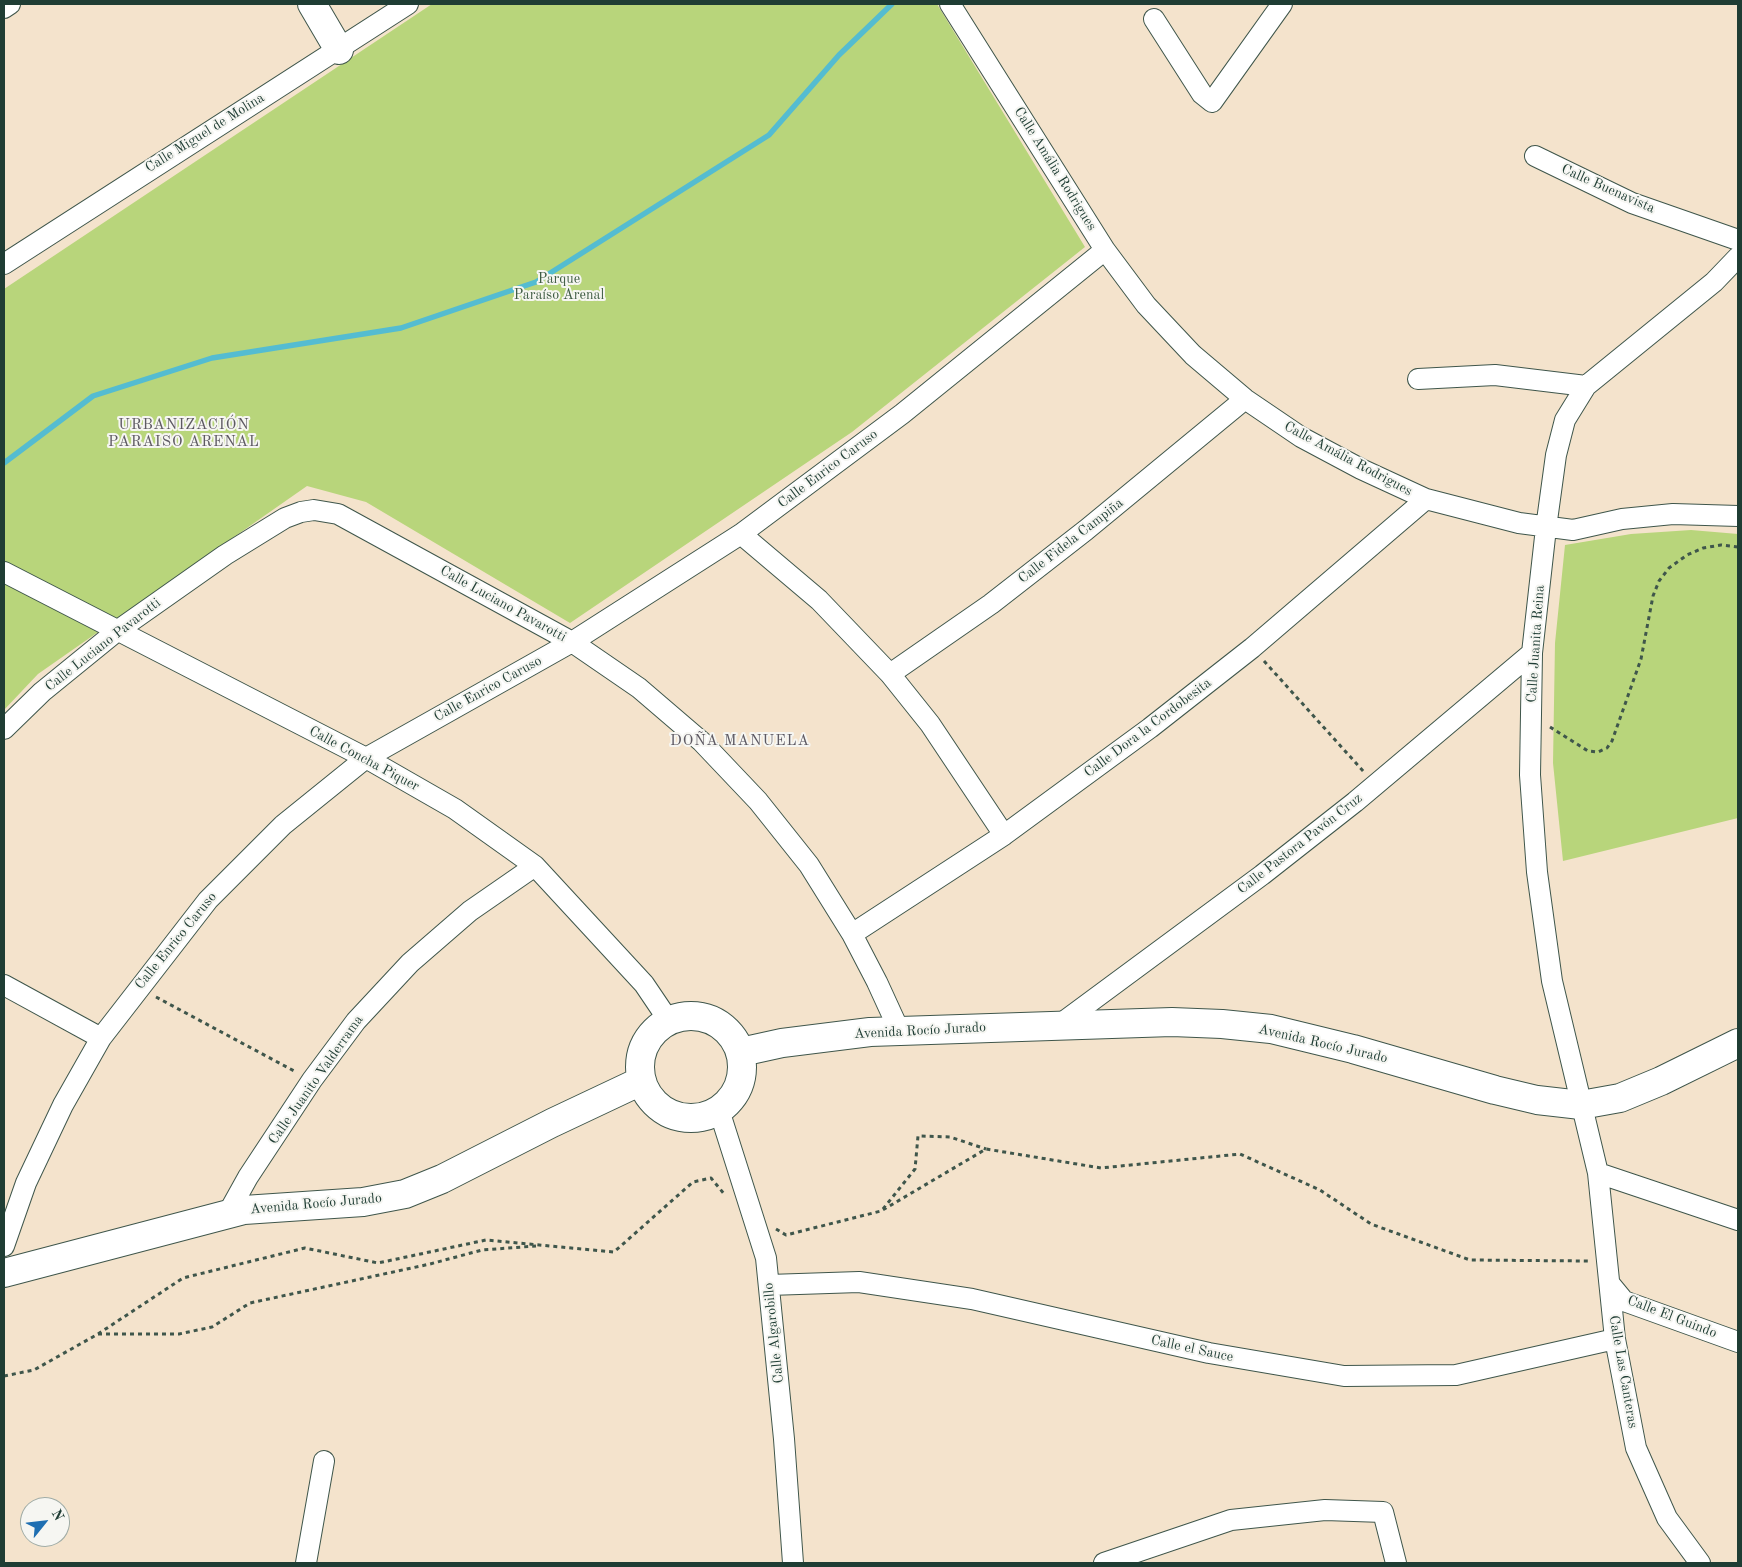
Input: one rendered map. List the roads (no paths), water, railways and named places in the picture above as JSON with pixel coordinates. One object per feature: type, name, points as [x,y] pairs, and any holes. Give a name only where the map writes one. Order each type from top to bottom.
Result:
[{"type":"street","points":[[4,8],[10,4]]},
{"type":"street","points":[[312,4],[339,50]]},
{"type":"street","name":"Calle Miguel de Molina","points":[[4,264],[408,4]]},
{"type":"street","name":"Calle Amália Rodrigues","points":[[950,4],[1105,250],[1146,305],[1193,355],[1245,400],[1301,437],[1361,469],[1426,500],[1546,528],[1574,530],[1622,519],[1673,514],[1738,516]]},
{"type":"street","points":[[1154,18],[1202,94],[1212,102],[1282,4]]},
{"type":"street","name":"Calle Buenavista","points":[[1535,156],[1632,203],[1738,240]]},
{"type":"street","name":"Calle Enrico Caruso","points":[[4,1246],[26,1183],[63,1106],[101,1038],[208,900],[283,825],[366,758],[572,642],[741,534],[902,414],[1105,250]]},
{"type":"street","name":"Calle Juanita Reina","points":[[1581,1105],[1552,981],[1537,872],[1530,774],[1532,653],[1556,455],[1565,420],[1586,386],[1714,282],[1738,257]]},
{"type":"street","points":[[1418,379],[1495,375],[1586,386]]},
{"type":"street","name":"Calle Fidela Campiña","points":[[890,674],[990,604],[1086,530],[1245,400]]},
{"type":"street","name":"Calle Dora la Cordobesita","points":[[852,934],[1004,835],[1082,779],[1252,648],[1426,500]]},
{"type":"street","name":"Calle Luciano Pavarotti","points":[[4,729],[42,692],[117,631],[256,535],[285,518],[314,510],[338,514],[572,642],[640,688],[702,742],[746,788],[809,865],[852,934],[899,1030]]},
{"type":"street","points":[[741,534],[819,600],[890,674],[930,724],[1004,835]]},
{"type":"street","name":"Calle Concha Piquer","points":[[4,572],[366,758],[455,809],[536,866],[644,984],[669,1021]]},
{"type":"street","name":"Calle Pastora Pavón Cruz","points":[[1059,1025],[1262,875],[1375,785],[1532,653]]},
{"type":"street","name":"Calle Juanito Valderrama","points":[[228,1213],[248,1177],[312,1080],[356,1021],[410,963],[470,911],[536,866]]},
{"type":"street","points":[[4,985],[101,1038]]},
{"type":"street","points":[[686,1016],[703,1017],[720,1024],[732,1036],[741,1052],[742,1074],[735,1095],[719,1110],[703,1118],[684,1118],[667,1112],[653,1101],[641,1081],[640,1067],[644,1048],[654,1032],[669,1021],[686,1016]]},
{"type":"street","name":"Avenida Rocío Jurado","points":[[741,1052],[782,1043],[870,1032],[1172,1022],[1271,1029],[1353,1049],[1495,1090],[1537,1100],[1581,1105],[1620,1098],[1662,1081],[1738,1043]]},
{"type":"street","name":"Avenida Rocío Jurado","points":[[4,1273],[228,1213],[259,1208],[363,1202],[405,1194],[442,1179],[552,1123],[641,1081]]},
{"type":"street","name":"Calle Las Canteras","points":[[1581,1105],[1598,1173],[1615,1339],[1636,1448],[1668,1518],[1700,1563]]},
{"type":"street","name":"Calle Algarobillo","points":[[719,1110],[766,1258],[784,1439],[793,1563]]},
{"type":"street","points":[[1598,1173],[1738,1220]]},
{"type":"street","name":"Calle el Sauce","points":[[770,1285],[859,1282],[972,1300],[1209,1354],[1344,1376],[1456,1375],[1615,1339]]},
{"type":"street","name":"Calle El Guindo","points":[[1610,1284],[1624,1301],[1738,1342]]},
{"type":"street","points":[[306,1563],[324,1461]]},
{"type":"street","points":[[1104,1563],[1231,1520],[1325,1510],[1383,1512],[1396,1563]]},
{"type":"waterway","points":[[4,463],[93,396],[212,358],[401,328],[536,282],[769,135],[839,55],[892,4]]},
{"type":"district","name":"URBANIZACIÓN PARAISO ARENAL","points":[[184,434]]},
{"type":"district","name":"DOÑA MANUELA","points":[[740,741]]},
{"type":"park label","name":"Parque Paraíso Arenal","points":[[559,288]]}]
